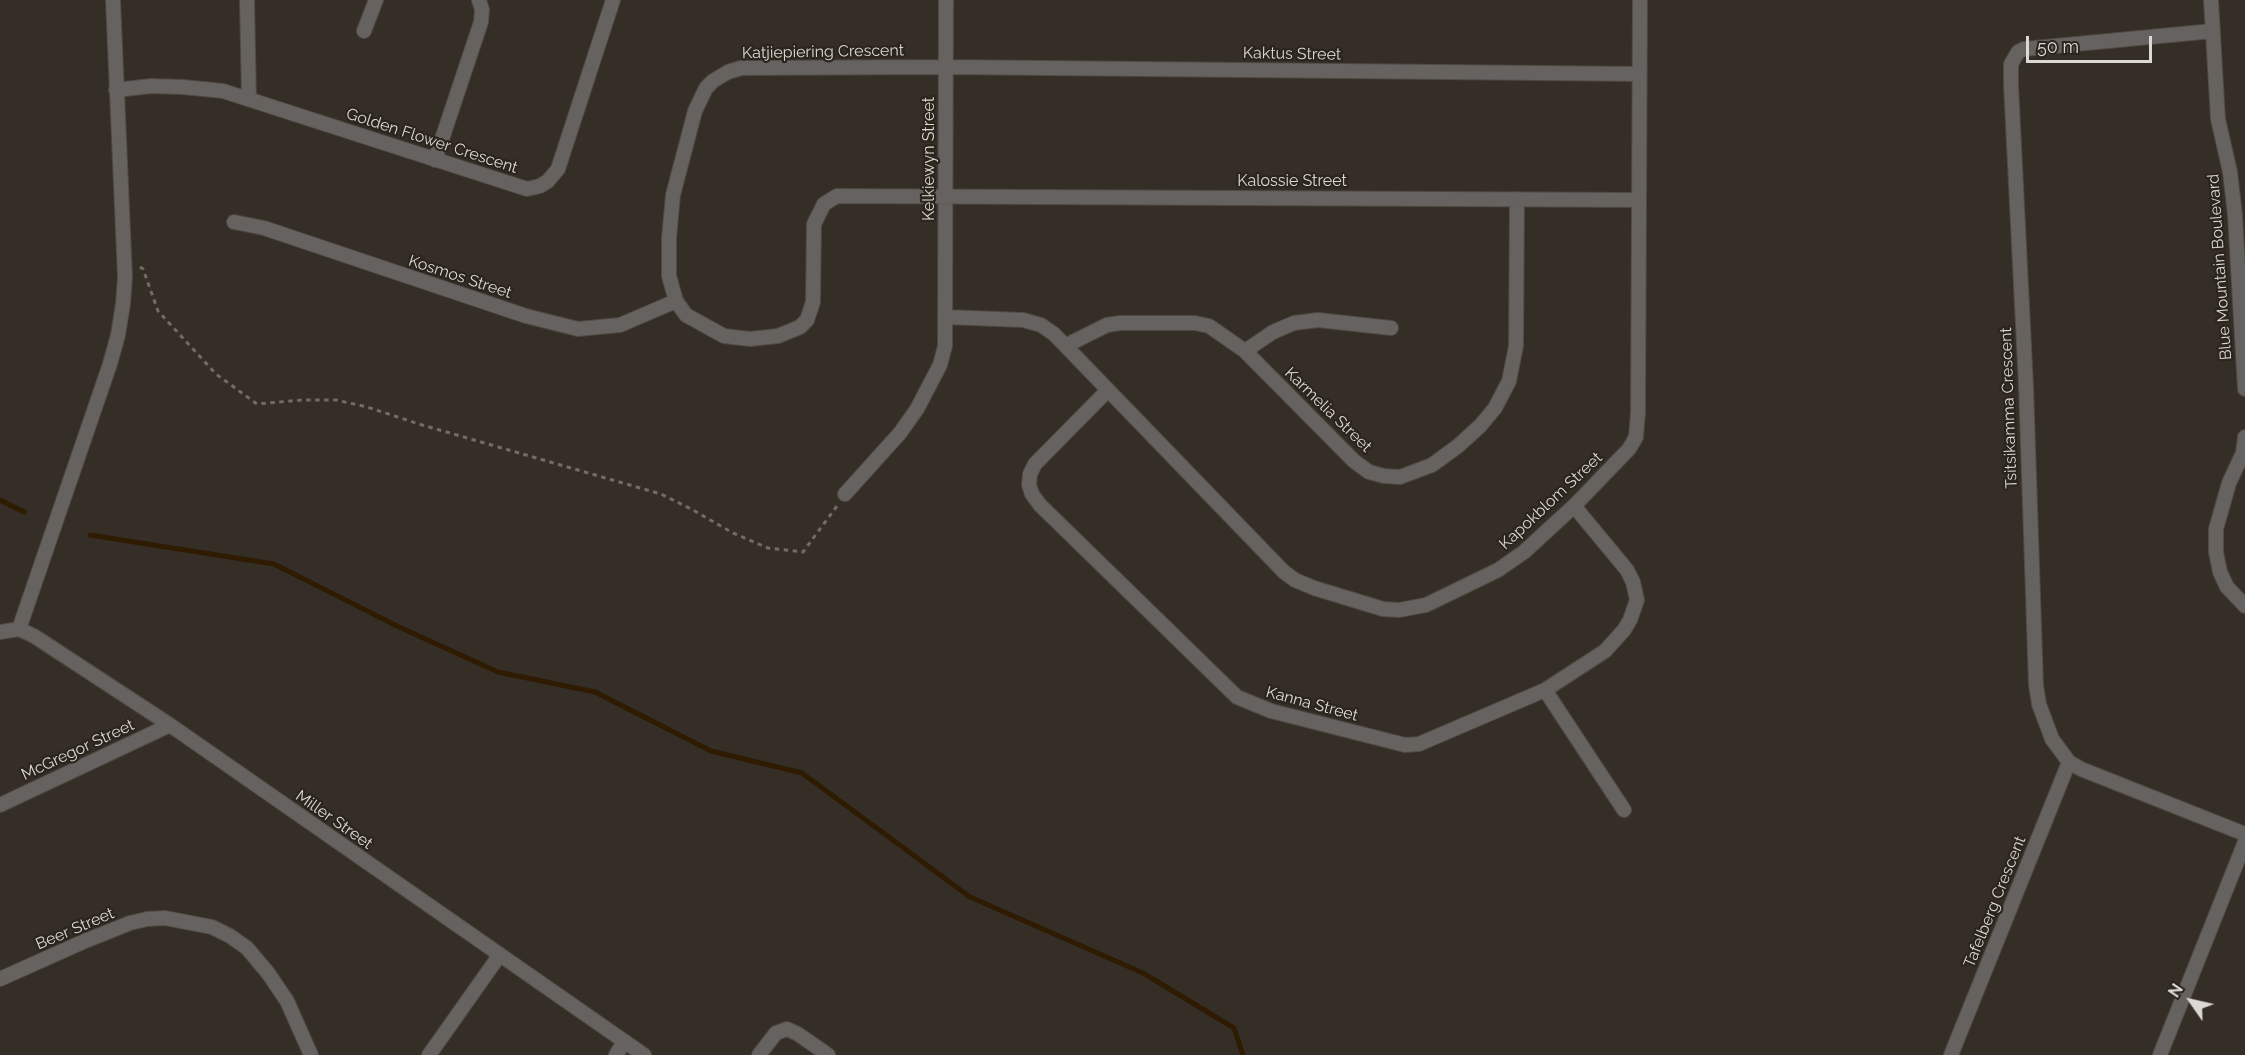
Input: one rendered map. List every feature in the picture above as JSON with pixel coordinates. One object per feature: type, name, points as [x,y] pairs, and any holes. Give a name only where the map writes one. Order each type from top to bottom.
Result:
[{"type":"street","points":[[0,632],[19,629],[118,335],[123,304],[124,251],[113,0]]},
{"type":"street","points":[[247,0],[249,99]]},
{"type":"street","points":[[364,32],[376,0]]},
{"type":"street","points":[[435,160],[481,22],[482,10],[479,0]]},
{"type":"street","name":"Golden Flower Crescent","points":[[116,96],[151,86],[224,92],[527,189],[540,186],[548,181],[558,169],[613,0]]},
{"type":"street","name":"Kelkiewyn Street","points":[[845,494],[900,433],[932,384],[945,346],[946,0]]},
{"type":"street","name":"Kapokblom Street","points":[[946,317],[1023,320],[1041,325],[1067,345],[1284,572],[1304,585],[1383,609],[1399,610],[1426,605],[1498,570],[1524,552],[1574,506],[1629,449],[1636,437],[1640,0]]},
{"type":"street","name":"Blue Mountain Boulevard","points":[[2211,0],[2218,119],[2230,172],[2235,215],[2245,389]]},
{"type":"street","name":"Tsitsikamma Crescent","points":[[2213,31],[2024,49],[2019,52],[2011,64],[2036,685],[2039,704],[2052,739],[2069,762],[2081,769],[2245,834]]},
{"type":"street","name":"Kaktus Street","points":[[946,67],[1639,74]]},
{"type":"street","name":"Katjiepiering Crescent","points":[[676,301],[669,276],[669,238],[673,195],[695,111],[706,88],[713,81],[728,72],[741,68],[946,67]]},
{"type":"street","points":[[676,301],[686,315],[724,336],[750,339],[778,336],[800,327],[807,320],[812,309],[813,231],[820,209],[828,200],[837,196],[945,196]]},
{"type":"street","name":"Kalossie Street","points":[[945,196],[1639,200]]},
{"type":"street","name":"Karmelia Street","points":[[1067,345],[1107,325],[1120,323],[1194,323],[1209,327],[1245,351],[1354,461],[1369,472],[1400,477],[1432,465],[1480,426],[1495,408],[1509,381],[1516,346],[1516,199]]},
{"type":"street","name":"Kosmos Street","points":[[234,222],[264,228],[526,316],[578,329],[620,325],[676,301]]},
{"type":"street","points":[[1245,351],[1273,332],[1294,323],[1318,320],[1391,328]]},
{"type":"street","name":"Kanna Street","points":[[1108,390],[1035,464],[1030,474],[1029,485],[1040,505],[1237,697],[1271,711],[1405,745],[1419,744],[1545,690],[1611,645],[1630,620],[1637,594],[1627,570],[1574,506]]},
{"type":"street","points":[[2245,437],[2243,453],[2229,483],[2216,529],[2216,552],[2220,572],[2227,587],[2245,606]]},
{"type":"street","name":"Miller Street","points":[[19,629],[170,725],[644,1055]]},
{"type":"street","points":[[1545,690],[1624,810]]},
{"type":"street","name":"McGregor Street","points":[[0,805],[170,725]]},
{"type":"street","name":"Tafelberg Crescent","points":[[1951,1055],[2069,762]]},
{"type":"street","points":[[2160,1055],[2245,842]]},
{"type":"street","name":"Beer Street","points":[[0,979],[130,923],[165,918],[212,927],[248,948],[268,973],[287,1002],[311,1055]]},
{"type":"street","points":[[429,1055],[499,956]]},
{"type":"street","points":[[759,1055],[776,1033],[787,1029],[828,1055]]},
{"type":"street","points":[[616,1055],[624,1042]]},
{"type":"path","points":[[124,251],[143,269],[158,311],[216,375],[257,404],[336,400],[368,407],[422,425],[661,494],[733,533],[768,548],[803,552],[845,494]]},
{"type":"waterway","points":[[0,500],[24,512]]},
{"type":"waterway","points":[[90,535],[274,564],[399,627],[498,672],[595,692],[711,751],[802,773],[970,897],[1143,973],[1234,1028],[1243,1055]]}]
